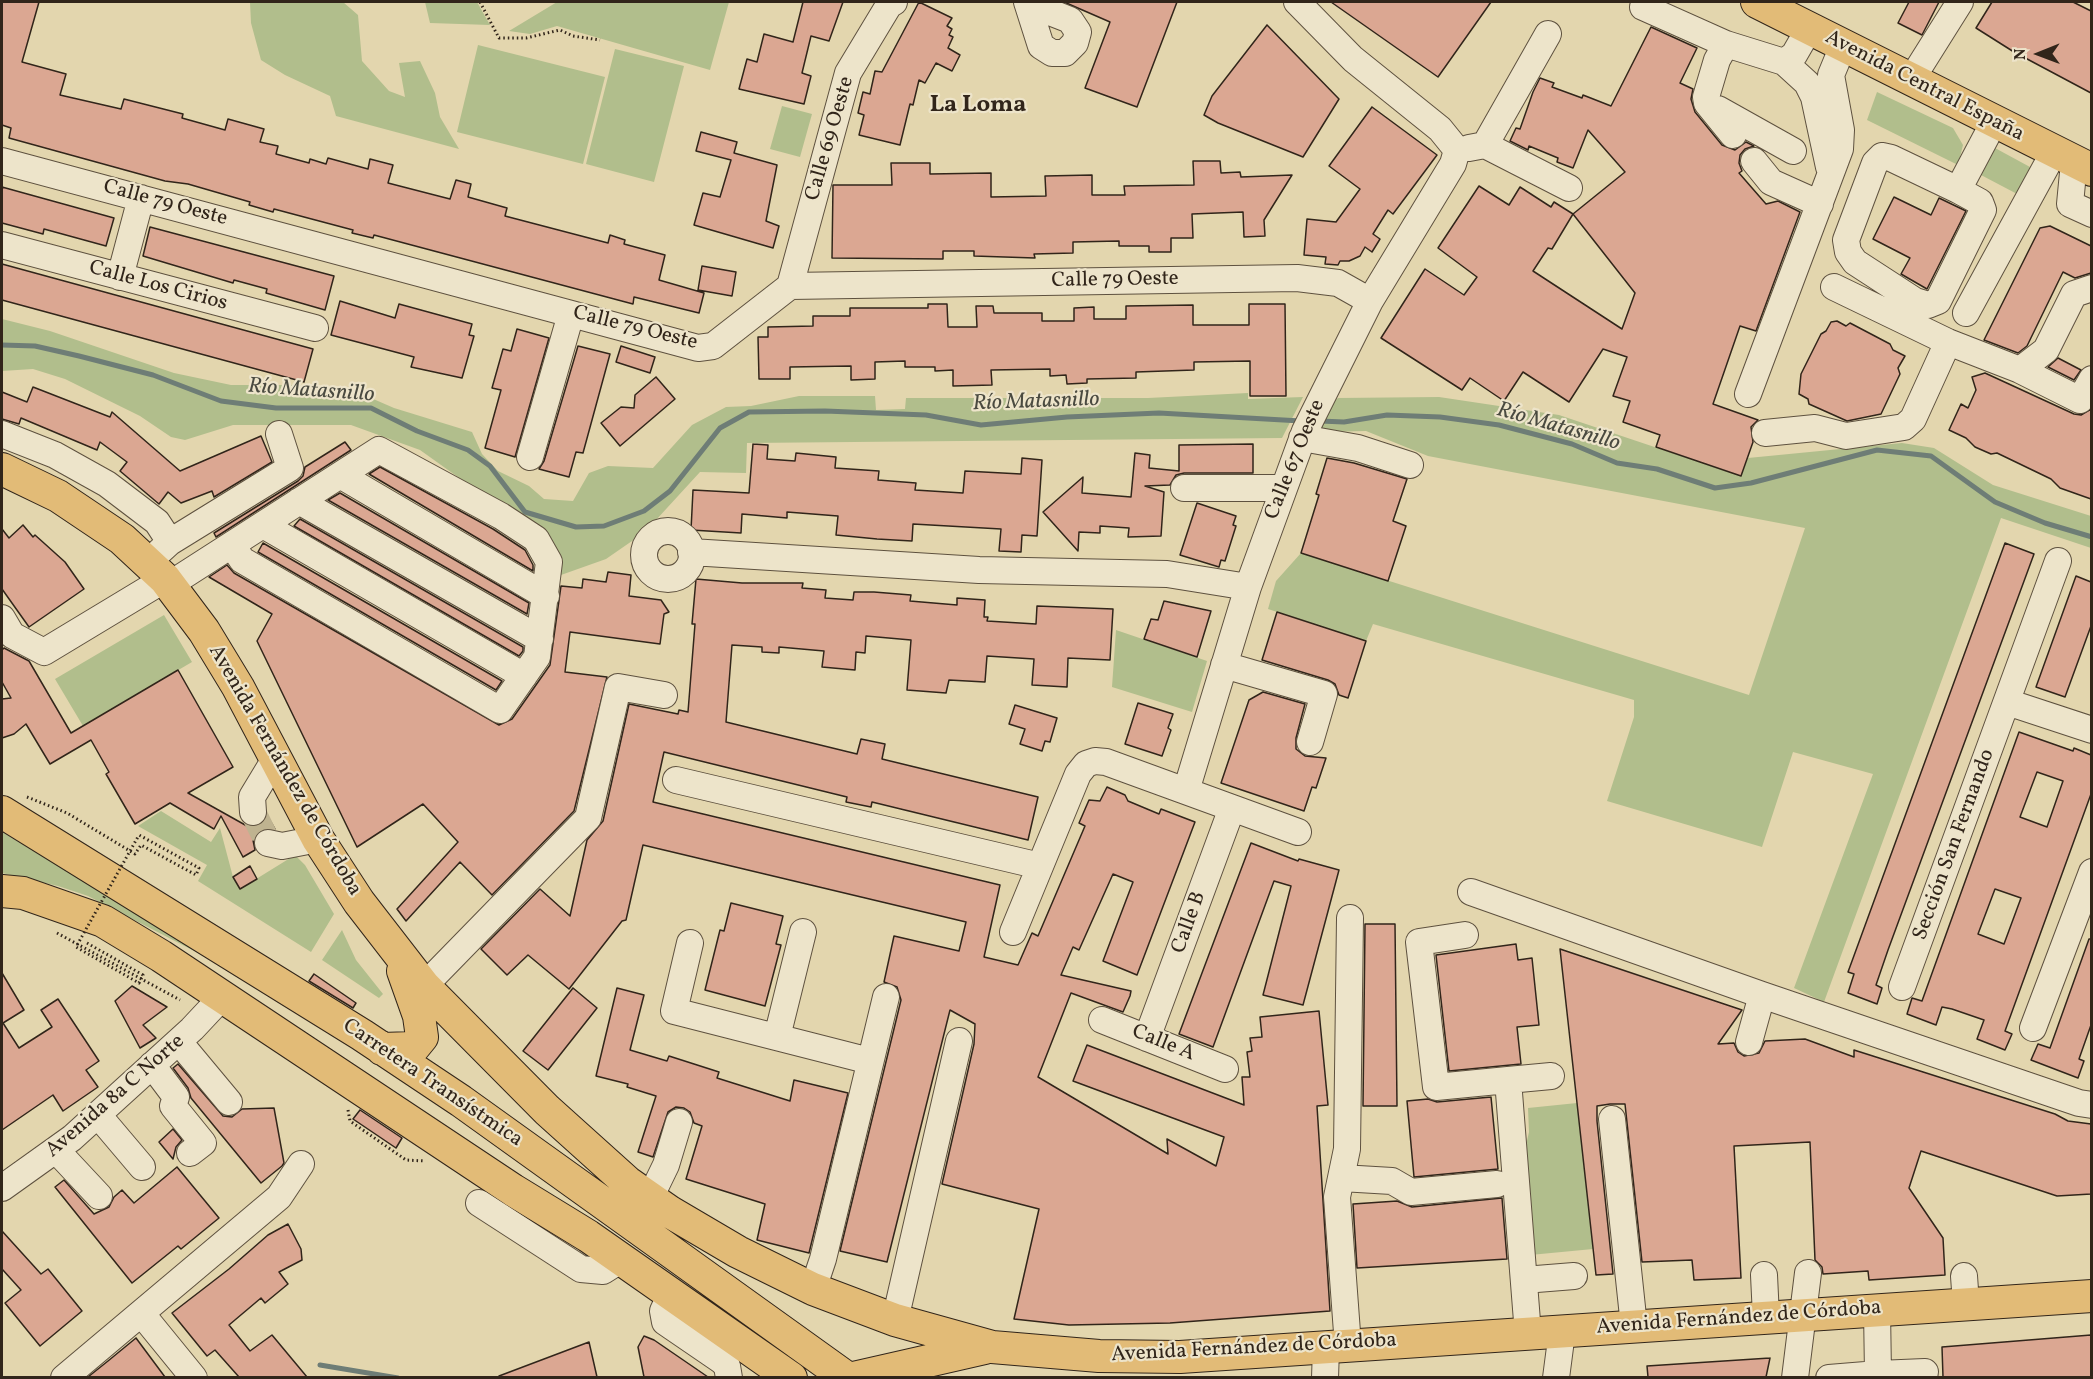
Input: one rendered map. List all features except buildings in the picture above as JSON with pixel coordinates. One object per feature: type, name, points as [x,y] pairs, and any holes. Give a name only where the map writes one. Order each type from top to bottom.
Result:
[{"type":"main road","name":"Avenida Central España","points":[[1757,2],[2073,161]]},
{"type":"main road","name":"Avenida Fernández de Córdoba","points":[[5,477],[58,496],[122,539],[160,576],[204,631],[232,677],[318,839],[359,902],[424,986],[584,1146],[650,1198],[738,1252],[813,1289],[895,1320],[992,1347],[1132,1367],[1180,1367],[1333,1357],[1528,1334],[1876,1310],[1965,1290],[2091,1296]]},
{"type":"main road","name":"Carretera Transístmica","points":[[12,804],[90,868],[257,970],[461,1101],[847,1377]]},
{"type":"main road","name":"Carretera Transístmica","points":[[2,891],[23,893],[103,921],[622,1259],[791,1377]]},
{"type":"main road","points":[[382,1049],[413,1048],[422,1037],[419,1016],[394,947]]},
{"type":"main road","points":[[853,1377],[992,1347]]},
{"type":"main road","points":[[919,1377],[943,1356]]},
{"type":"street","name":"Calle 69 Oeste","points":[[790,286],[848,73],[888,5],[894,2]]},
{"type":"street","points":[[1297,2],[1353,59],[1440,129],[1457,150],[1485,145],[1569,188]]},
{"type":"street","points":[[1911,80],[1960,2]]},
{"type":"street","points":[[1643,7],[1726,44],[1784,62],[1808,83],[1814,97],[1830,176]]},
{"type":"street","points":[[1784,62],[1794,55],[1809,29]]},
{"type":"street","points":[[1485,145],[1548,34]]},
{"type":"street","points":[[1726,44],[1707,89],[1707,103],[1733,135]]},
{"type":"street","points":[[1748,394],[1840,149],[1841,130],[1831,75],[1843,46]]},
{"type":"street","points":[[1707,103],[1793,151]]},
{"type":"street","points":[[1958,190],[1994,122]]},
{"type":"street","name":"Calle 67 Oeste","points":[[1186,792],[1248,587],[1303,434],[1370,301],[1453,164],[1457,150]]},
{"type":"street","points":[[1882,156],[1891,158],[1958,190],[1980,202],[1983,210],[1938,301],[1928,305],[1915,302],[1855,262],[1848,252],[1846,240],[1875,163],[1882,156]]},
{"type":"street","name":"Calle 79 Oeste","points":[[2,161],[698,348],[713,346],[790,286],[1297,278],[1338,283],[1370,301]]},
{"type":"street","points":[[1754,161],[1770,182],[1820,204]]},
{"type":"street","points":[[2073,161],[2070,204],[2091,214]]},
{"type":"street","points":[[1966,313],[2073,161]]},
{"type":"street","points":[[120,277],[141,198]]},
{"type":"street","name":"Calle Los Cirios","points":[[2,245],[315,328]]},
{"type":"street","points":[[1834,287],[1948,342],[2020,370],[2080,400],[2091,379]]},
{"type":"street","points":[[2020,370],[2046,350],[2074,294],[2091,288]]},
{"type":"street","points":[[530,458],[571,314]]},
{"type":"street","points":[[1765,433],[1815,428],[1846,436],[1904,427],[1913,419],[1948,342]]},
{"type":"street","points":[[2,434],[55,455],[107,484],[157,522],[170,542]]},
{"type":"street","points":[[160,576],[170,542],[290,468],[279,434]]},
{"type":"street","points":[[1303,434],[1358,447],[1410,465]]},
{"type":"street","points":[[2,618],[12,635],[44,652],[160,576],[232,545],[379,450],[501,516],[536,539],[549,562],[537,657],[500,710],[242,560],[232,545]]},
{"type":"street","points":[[340,476],[546,596]]},
{"type":"street","points":[[1184,488],[1283,488]]},
{"type":"street","points":[[299,501],[540,639]]},
{"type":"street","points":[[263,525],[524,676]]},
{"type":"street","points":[[691,552],[979,570],[1167,574],[1248,587]]},
{"type":"street","name":"Sección San Fernando","points":[[1902,987],[2058,561]]},
{"type":"street","points":[[1224,665],[1324,694],[1310,742]]},
{"type":"street","points":[[424,986],[588,818],[618,687],[664,695]]},
{"type":"street","points":[[2007,702],[2091,730]]},
{"type":"street","points":[[253,812],[252,797],[275,759]]},
{"type":"street","points":[[1013,932],[1078,774],[1086,764],[1095,761],[1106,762],[1299,832]]},
{"type":"street","points":[[676,780],[1040,866]]},
{"type":"street","name":"Calle B","points":[[1147,1038],[1232,808]]},
{"type":"street","points":[[268,843],[282,846],[318,839]]},
{"type":"street","points":[[2033,1028],[2091,872]]},
{"type":"street","points":[[1471,892],[1762,995],[2079,1103],[2091,1105]]},
{"type":"street","points":[[1333,1357],[1337,1197],[1347,1149],[1350,918]]},
{"type":"street","points":[[777,1037],[803,932]]},
{"type":"street","points":[[1466,936],[1419,942],[1436,1087],[1551,1076]]},
{"type":"street","points":[[690,943],[674,1011],[870,1061]]},
{"type":"street","points":[[1749,1042],[1762,995]]},
{"type":"street","name":"Avenida 8a C Norte","points":[[2,1188],[56,1150],[98,1114],[179,1042],[222,997]]},
{"type":"street","points":[[813,1289],[823,1259],[886,997]]},
{"type":"street","name":"Calle A","points":[[1102,1020],[1225,1069]]},
{"type":"street","points":[[895,1320],[959,1041]]},
{"type":"street","points":[[179,1042],[229,1102]]},
{"type":"street","points":[[153,1065],[176,1097],[173,1106],[203,1143],[190,1153]]},
{"type":"street","points":[[1508,1080],[1528,1334]]},
{"type":"street","points":[[98,1114],[142,1167]]},
{"type":"street","points":[[1612,1119],[1634,1326]]},
{"type":"street","points":[[650,1198],[666,1165],[679,1122]]},
{"type":"street","points":[[56,1150],[99,1197]]},
{"type":"street","points":[[64,1377],[279,1197],[301,1164]]},
{"type":"street","points":[[1341,1178],[1392,1181],[1411,1192],[1497,1184]]},
{"type":"street","points":[[478,1203],[581,1269],[603,1270],[622,1259]]},
{"type":"street","points":[[1795,1377],[1808,1273]]},
{"type":"street","points":[[1764,1275],[1766,1317]]},
{"type":"street","points":[[1524,1280],[1574,1276]]},
{"type":"street","points":[[671,1294],[663,1311],[665,1322],[722,1361],[727,1366],[729,1377]]},
{"type":"street","points":[[1876,1310],[1878,1374]]},
{"type":"street","points":[[141,1313],[194,1377]]},
{"type":"street","points":[[1556,1377],[1562,1332]]},
{"type":"street","points":[[1828,1377],[1925,1372]]},
{"type":"path","points":[[480,2],[499,38],[526,38],[560,30],[600,40]]},
{"type":"path","points":[[12,804],[67,813],[135,854],[141,844],[196,875],[200,868],[138,835],[76,946],[139,983],[143,975],[87,943]]},
{"type":"green space","points":[[250,2],[343,2],[358,15],[362,61],[389,91],[405,97],[399,63],[420,61],[435,93],[440,117],[459,149],[336,116],[330,96],[285,75],[261,60],[251,23]]},
{"type":"green space","points":[[425,2],[477,2],[490,25],[430,23]]},
{"type":"green space","points":[[557,2],[729,2],[710,70],[557,26],[530,34],[509,31]]},
{"type":"green space","points":[[478,45],[605,77],[583,164],[457,132]]},
{"type":"green space","points":[[615,49],[684,66],[654,182],[586,164]]},
{"type":"green space","points":[[1877,92],[1953,128],[1963,145],[1958,165],[1867,120]]},
{"type":"green space","points":[[782,106],[812,114],[800,157],[770,149]]},
{"type":"green space","points":[[1995,148],[2030,167],[2019,195],[1981,175]]},
{"type":"green space","points":[[2,319],[50,331],[174,373],[231,385],[305,385],[371,398],[394,408],[472,432],[482,454],[498,471],[529,486],[544,499],[573,501],[589,473],[608,466],[653,468],[692,425],[726,407],[751,406],[799,396],[875,396],[876,410],[905,409],[906,398],[1148,398],[1248,393],[1248,399],[1303,397],[1282,438],[747,443],[746,473],[700,472],[645,532],[606,559],[561,575],[542,537],[420,450],[351,425],[233,425],[185,440],[171,437],[140,416],[65,379],[33,369],[2,371]]},
{"type":"green space","points":[[1439,397],[1559,415],[1741,476],[1748,458],[1902,443],[1934,448],[1993,485],[2091,516],[2091,548],[2001,518],[1824,1002],[1794,988],[1873,774],[1793,752],[1762,847],[1607,801],[1634,717],[1634,700],[1373,624],[1366,641],[1268,609],[1276,581],[1301,553],[1749,695],[1805,528],[1428,456],[1366,431],[1324,432],[1321,428],[1330,404],[1338,398]]},
{"type":"green space","points":[[164,615],[192,662],[83,726],[55,679]]},
{"type":"green space","points":[[1116,630],[1207,661],[1192,712],[1112,687]]},
{"type":"green space","points":[[161,811],[211,842],[220,828],[233,877],[240,889],[295,855],[305,865],[334,914],[311,952],[198,881],[207,865],[138,826]]},
{"type":"green space","points":[[2,832],[200,954],[88,896],[58,886],[2,873]]},
{"type":"green space","points":[[342,930],[356,960],[383,994],[379,998],[322,960]]},
{"type":"green space","points":[[1577,1103],[1593,1249],[1530,1255],[1521,1167],[1529,1132],[1528,1108]]},
{"type":"waterway","name":"Río Matasnillo","points":[[2,345],[35,346],[79,356],[153,375],[221,401],[276,408],[371,408],[417,431],[468,450],[490,466],[525,512],[576,527],[604,526],[644,511],[670,491],[720,428],[749,412],[825,411],[926,415],[981,425],[1067,417],[1159,413],[1301,421]]},
{"type":"waterway","name":"Río Matasnillo","points":[[1320,421],[1344,422],[1387,415],[1440,417],[1499,425],[1572,444],[1617,463],[1657,469],[1715,488],[1751,483],[1877,450],[1931,456],[1995,502],[2045,523],[2092,537]]},
{"type":"waterway","points":[[320,1365],[398,1378]]},
{"type":"tunnel","points":[[253,812],[268,843]]},
{"type":"district","name":"La Loma","points":[[978,107]]}]
